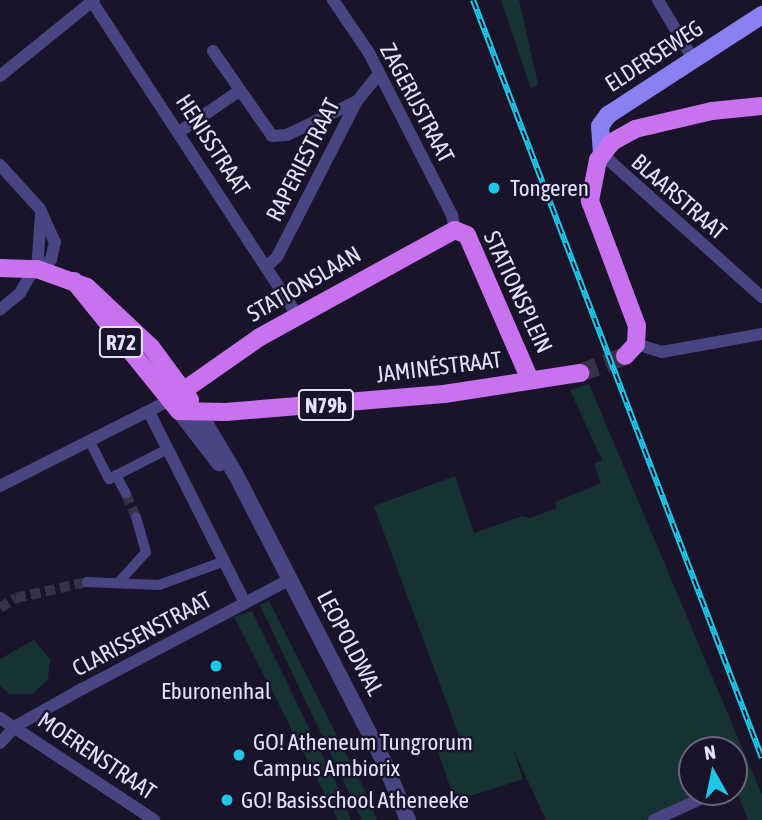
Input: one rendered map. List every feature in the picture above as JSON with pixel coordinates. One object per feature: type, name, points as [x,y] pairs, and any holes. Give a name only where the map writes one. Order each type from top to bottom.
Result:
[{"type":"main road","name":"ELDERSEWEG","points":[[602,154],[603,119],[762,15]]},
{"type":"main road","points":[[630,350],[631,305],[590,201],[592,173],[602,154],[622,135],[643,126],[762,106]]},
{"type":"main road","name":"STATIONSLAAN","points":[[178,401],[217,365],[297,315],[455,230]]},
{"type":"main road","name":"STATIONSPLEIN","points":[[455,230],[467,235],[530,380]]},
{"type":"main road","name":"R72","points":[[0,268],[37,269],[74,281],[102,298],[151,348],[178,401]]},
{"type":"main road","name":"R72","points":[[74,281],[178,401]]},
{"type":"main road","points":[[151,348],[182,369],[217,365]]},
{"type":"main road","name":"JAMINÉSTRAAT","points":[[198,411],[225,412],[444,394],[580,373]]},
{"type":"main road","name":"LEOPOLDWAL","points":[[178,401],[198,411]]},
{"type":"street","points":[[0,76],[92,0]]},
{"type":"street","name":"HENISSTRAAT","points":[[92,0],[297,315]]},
{"type":"street","name":"ZAGERIJSTRAAT","points":[[333,0],[379,74],[453,215],[455,230]]},
{"type":"street","points":[[658,0],[692,59]]},
{"type":"street","points":[[213,51],[272,136],[287,135],[356,101]]},
{"type":"street","name":"RAPERIESTRAAT","points":[[267,266],[277,257],[356,101],[379,74]]},
{"type":"street","points":[[179,132],[239,91]]},
{"type":"street","name":"BLAARSTRAAT","points":[[602,154],[762,297]]},
{"type":"street","points":[[0,165],[40,209],[55,236],[55,250],[51,260],[37,269],[5,307]]},
{"type":"street","points":[[630,350],[662,352],[762,334]]},
{"type":"street","points":[[0,486],[149,412],[178,401]]},
{"type":"street","name":"LEOPOLDWAL","points":[[178,401],[243,492]]},
{"type":"street","name":"LEOPOLDWAL","points":[[198,411],[385,764],[408,820]]},
{"type":"street","points":[[149,412],[245,603]]},
{"type":"street","points":[[215,439],[217,419],[225,412]]},
{"type":"street","points":[[90,442],[108,479],[168,449]]},
{"type":"street","points":[[116,475],[126,494]]},
{"type":"street","points":[[119,582],[146,552],[136,517]]},
{"type":"street","points":[[87,582],[159,585],[225,561]]},
{"type":"street","name":"CLARISSENSTRAAT","points":[[0,743],[16,726],[289,580]]},
{"type":"street","name":"MOERENSTRAAT","points":[[0,718],[16,726],[154,820]]},
{"type":"street","points":[[654,820],[685,806]]},
{"type":"green space","points":[[501,0],[519,0],[538,84],[531,89]]},
{"type":"green space","points":[[589,384],[737,736],[678,736],[678,805],[646,820],[546,820],[513,749],[523,779],[455,801],[438,752],[462,744],[374,506],[455,476],[474,533],[522,516],[530,518],[557,508],[555,502],[601,483],[594,464],[602,460],[570,390]]},
{"type":"green space","points":[[269,601],[377,820],[362,820],[260,605]]},
{"type":"green space","points":[[252,611],[336,783],[351,820],[338,820],[234,617]]},
{"type":"green space","points":[[34,640],[50,659],[48,680],[32,694],[10,694],[0,686],[0,659]]},
{"type":"green space","points":[[748,762],[762,795],[762,820],[748,820],[742,806],[748,806]]},
{"type":"tunnel","points":[[580,373],[625,356]]},
{"type":"tunnel","points":[[126,494],[136,517]]},
{"type":"tunnel","points":[[0,608],[16,598],[87,582]]},
{"type":"railway","points":[[473,0],[762,758]]},
{"type":"place","name":"Tongeren","points":[[494,188]]},
{"type":"place","name":"Eburonenhal","points":[[216,666]]},
{"type":"place","name":"GO! Atheneum Tungrorum Campus Ambiorix","points":[[239,755]]},
{"type":"place","name":"GO! Basisschool Atheneeke","points":[[227,800]]}]
